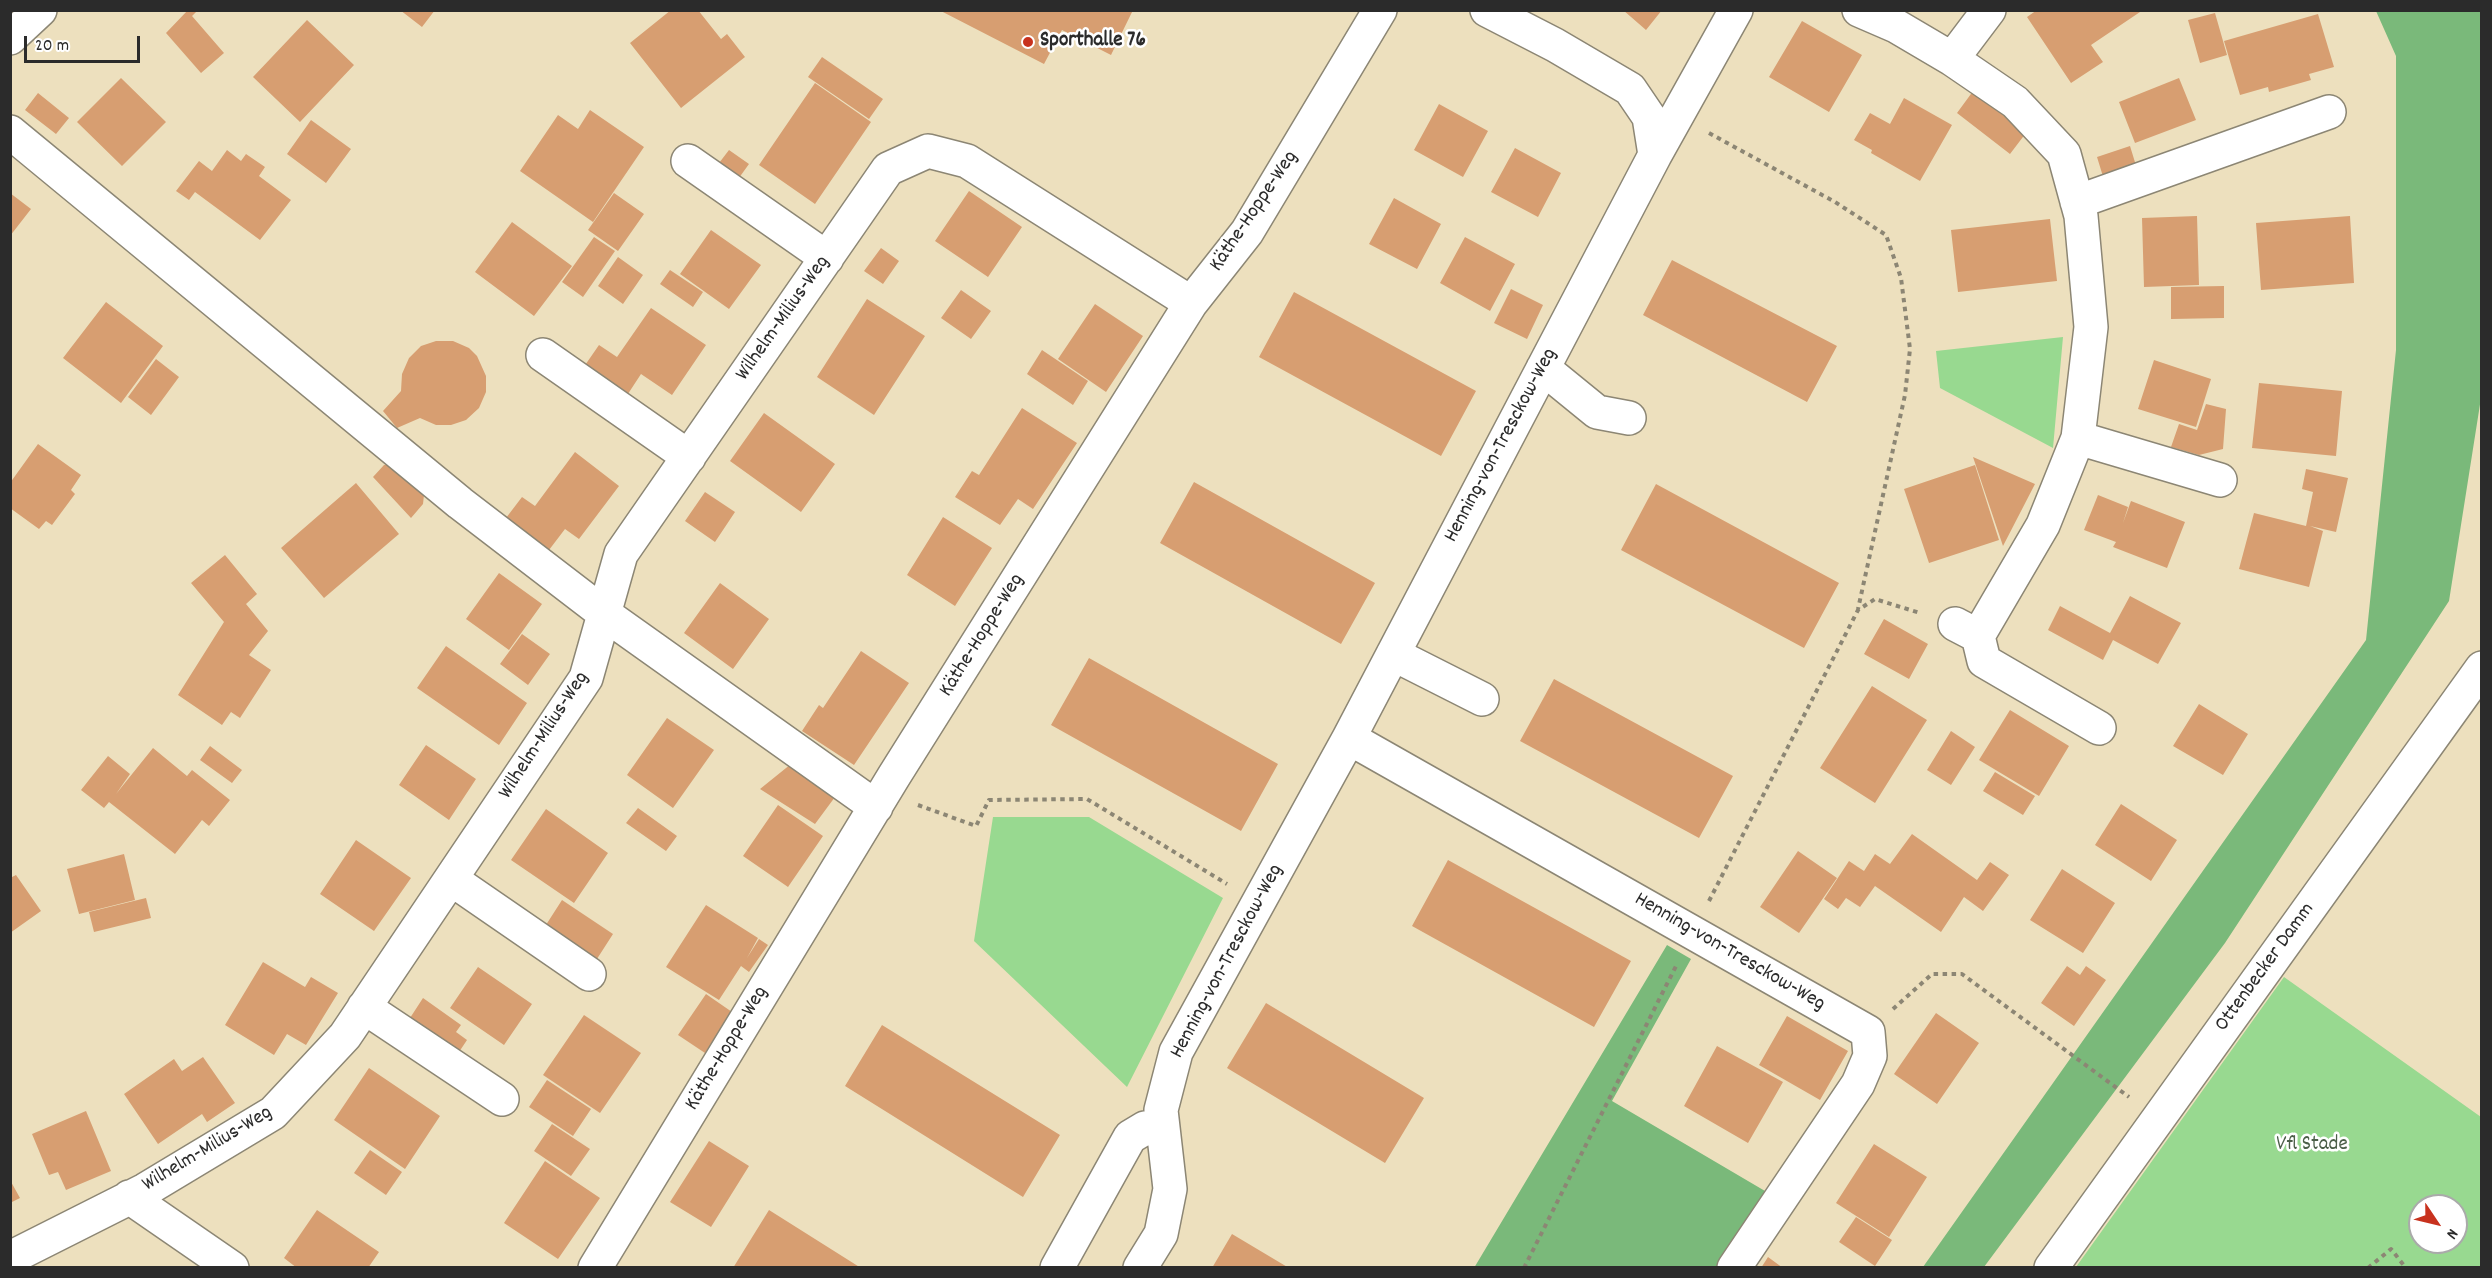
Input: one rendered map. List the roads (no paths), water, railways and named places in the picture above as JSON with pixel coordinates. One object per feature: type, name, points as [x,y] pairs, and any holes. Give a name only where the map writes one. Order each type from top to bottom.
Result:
[{"type":"street","points":[[10,38],[40,10]]},
{"type":"street","name":"Käthe-Hoppe-Weg","points":[[595,1268],[880,800],[1191,303],[1247,232],[1380,10]]},
{"type":"street","points":[[1486,10],[1555,45],[1630,89],[1649,117],[1655,155]]},
{"type":"street","name":"Henning-von-Tresckow-Weg","points":[[1140,1268],[1161,1233],[1170,1189],[1161,1110],[1176,1052],[1350,738],[1655,155],[1736,10]]},
{"type":"street","points":[[1859,10],[1896,26],[1952,59],[2015,102],[2064,154],[2081,216],[2091,327],[2078,438],[2043,525],[1966,630],[1984,662],[2099,728]]},
{"type":"street","points":[[1952,59],[1989,10]]},
{"type":"street","points":[[2077,202],[2329,112]]},
{"type":"street","points":[[10,132],[460,503],[606,615],[880,800]]},
{"type":"street","name":"Wilhelm-Milius-Weg","points":[[10,1258],[129,1197],[273,1113],[345,1036],[586,678],[606,615],[621,554],[888,169],[928,152],[967,161],[1191,303]]},
{"type":"street","points":[[688,161],[827,258]]},
{"type":"street","points":[[543,355],[689,457]]},
{"type":"street","points":[[1543,368],[1597,412],[1629,418]]},
{"type":"street","points":[[2078,438],[2220,480]]},
{"type":"street","points":[[1393,654],[1482,699]]},
{"type":"street","name":"Ottenbecker Damm","points":[[2050,1268],[2481,668]]},
{"type":"street","name":"Henning-von-Tresckow-Weg","points":[[1350,738],[1868,1032],[1870,1056],[1858,1084],[1734,1268]]},
{"type":"street","points":[[451,879],[590,974]]},
{"type":"street","points":[[364,1007],[502,1099]]},
{"type":"street","points":[[1057,1268],[1131,1137],[1144,1128],[1162,1125]]},
{"type":"street","points":[[129,1197],[232,1268]]},
{"type":"place","name":"Sporthalle 76","points":[[1028,42]]},
{"type":"park label","name":"Vfl Stade","points":[[2312,1146]]}]
